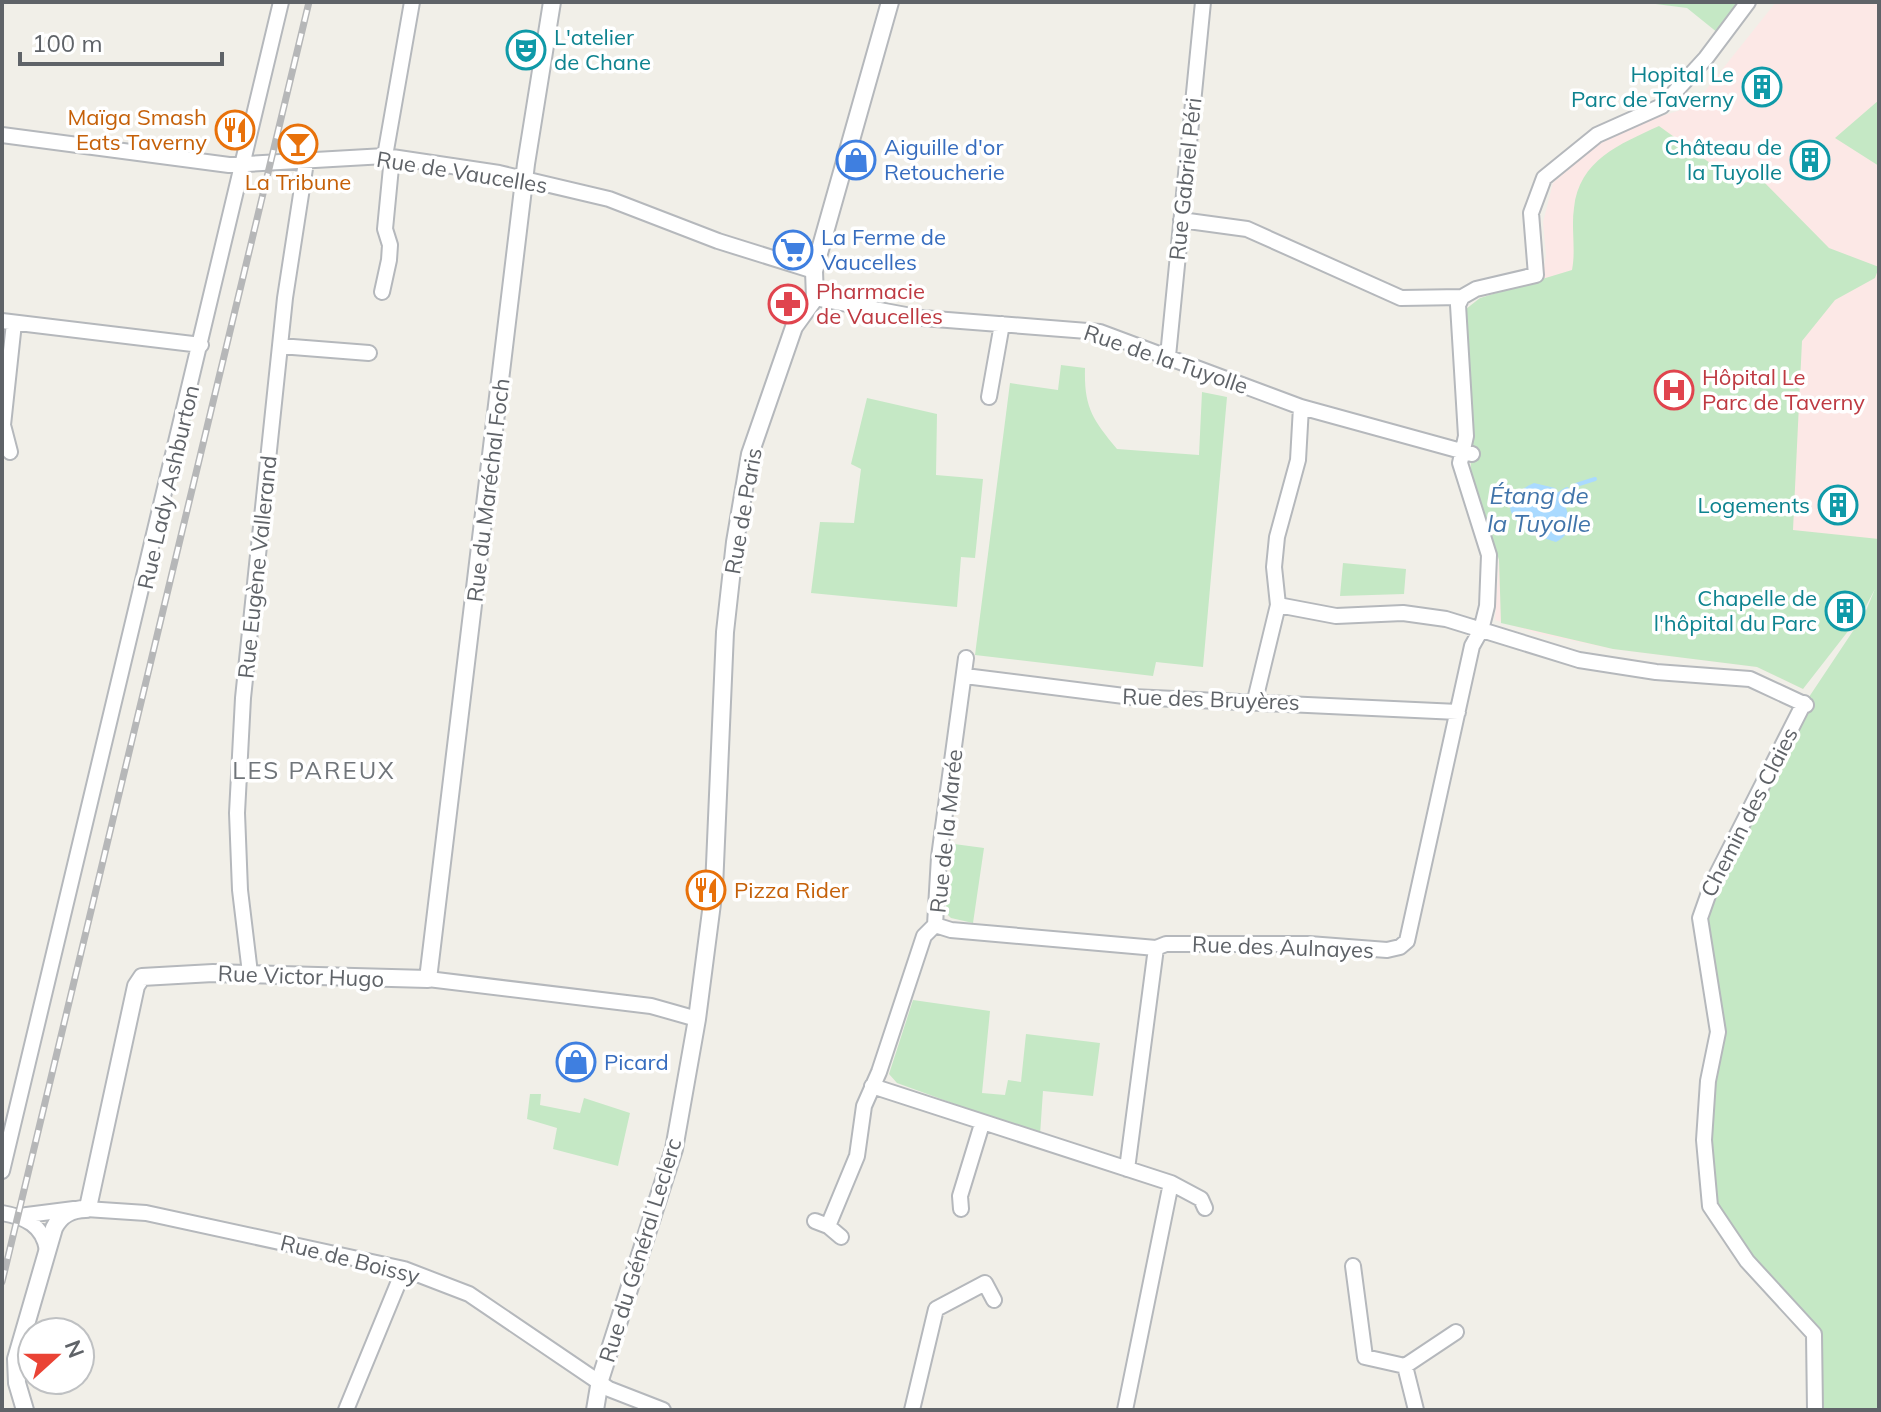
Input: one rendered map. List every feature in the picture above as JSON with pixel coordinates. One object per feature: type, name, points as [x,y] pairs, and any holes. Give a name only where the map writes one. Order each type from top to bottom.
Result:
[{"type":"street","name":"Rue Lady Ashburton","points":[[2,1171],[281,2]]},
{"type":"street","points":[[382,292],[390,245],[385,229],[388,156],[412,2]]},
{"type":"street","name":"Rue du Maréchal Foch","points":[[428,979],[525,178],[552,2]]},
{"type":"street","points":[[815,298],[814,271],[890,2]]},
{"type":"street","name":"Rue Gabriel Péri","points":[[1168,356],[1203,2]]},
{"type":"street","points":[[1181,220],[1247,229],[1390,295],[1418,300],[1462,297],[1476,289],[1536,275],[1531,213],[1544,178],[1597,135],[1662,106],[1706,58],[1748,2]]},
{"type":"street","name":"Rue de Vaucelles","points":[[2,135],[229,165],[388,156],[525,178],[609,199],[718,241],[814,271]]},
{"type":"street","name":"Rue Eugène Vallerand","points":[[250,973],[240,890],[237,813],[242,713],[280,346],[306,162]]},
{"type":"street","name":"Rue des Aulnayes","points":[[1156,948],[1166,944],[1238,943],[1387,950],[1400,947],[1410,932],[1472,646],[1481,630],[1487,606],[1489,555],[1460,463],[1467,453],[1458,305],[1462,297]]},
{"type":"street","name":"Rue de la Tuyolle","points":[[815,298],[922,318],[1100,332],[1301,407],[1408,434],[1467,453]]},
{"type":"street","name":"Rue de Paris","points":[[693,1043],[714,888],[725,632],[735,542],[750,454],[794,327],[815,298]]},
{"type":"street","points":[[10,452],[3,425],[8,322],[201,345]]},
{"type":"street","points":[[989,397],[1002,324]]},
{"type":"street","points":[[280,346],[369,353]]},
{"type":"street","points":[[1255,700],[1278,605],[1274,567],[1277,537],[1298,460],[1301,407]]},
{"type":"street","points":[[1278,605],[1336,616],[1403,613],[1446,619],[1481,630]]},
{"type":"street","name":"Chemin des Claies","points":[[1481,630],[1579,660],[1656,672],[1750,679],[1805,704],[1702,906],[1701,930],[1718,1032],[1708,1081],[1704,1140],[1710,1206],[1747,1261],[1814,1334],[1815,1410]]},
{"type":"street","name":"Rue de la Marée","points":[[841,1237],[822,1224],[857,1156],[864,1106],[924,936],[935,925],[939,857],[966,658]]},
{"type":"street","name":"Rue des Bruyères","points":[[965,676],[1132,697],[1255,700],[1458,712]]},
{"type":"street","points":[[935,925],[951,930],[1156,948],[1127,1169]]},
{"type":"street","name":"Rue Victor Hugo","points":[[80,1209],[139,980],[151,974],[250,973],[428,979],[651,1006],[697,1019]]},
{"type":"street","name":"Rue du Général Leclerc","points":[[595,1410],[600,1380],[672,1157],[693,1043]]},
{"type":"street","points":[[872,1086],[1171,1183],[1201,1199],[1205,1208]]},
{"type":"street","points":[[961,1209],[960,1196],[982,1124]]},
{"type":"street","points":[[1125,1410],[1171,1183]]},
{"type":"street","points":[[25,1410],[17,1383],[16,1359],[57,1222],[80,1209]]},
{"type":"street","name":"Rue de Boissy","points":[[2,1213],[19,1216],[80,1209],[146,1213],[404,1269],[469,1294],[609,1389],[663,1410]]},
{"type":"street","points":[[19,1216],[42,1231],[47,1250]]},
{"type":"street","points":[[1353,1266],[1365,1357],[1405,1366],[1456,1332]]},
{"type":"street","points":[[346,1410],[404,1269]]},
{"type":"street","points":[[912,1410],[936,1309],[985,1283],[994,1300]]},
{"type":"street","points":[[1405,1366],[1416,1410]]},
{"type":"shaded area","name":"Hôpital Le Parc de Taverny","points":[[1776,2],[1879,2],[1879,584],[1844,626],[1803,689],[1757,667],[1613,649],[1536,633],[1495,620],[1499,560],[1471,471],[1466,309],[1480,298],[1542,281],[1546,255],[1543,222],[1553,183],[1595,146],[1643,122],[1693,106]]},
{"type":"green space","points":[[1640,2],[1740,2],[1718,33],[1687,8]]},
{"type":"green space","points":[[1879,100],[1879,166],[1835,138]]},
{"type":"green space","name":"Hôpital Le Parc de Taverny","points":[[1659,126],[1739,184],[1748,182],[1754,172],[1829,248],[1879,267],[1875,278],[1835,300],[1802,341],[1793,530],[1879,539],[1879,1410],[1815,1410],[1815,1342],[1710,1206],[1705,1141],[1717,1037],[1700,918],[1797,715],[1865,613],[1875,589],[1863,612],[1803,689],[1757,667],[1613,649],[1501,623],[1499,560],[1471,471],[1466,309],[1480,298],[1572,270],[1574,208],[1584,177],[1616,147]]},
{"type":"green space","points":[[1061,365],[1085,368],[1091,412],[1117,449],[1199,455],[1202,392],[1227,397],[1203,667],[1156,662],[1153,676],[975,655],[1010,383],[1058,390]]},
{"type":"green space","points":[[867,398],[937,414],[936,475],[983,479],[975,558],[961,557],[957,607],[811,593],[820,522],[854,523],[861,469],[851,464]]},
{"type":"green space","points":[[1343,563],[1406,569],[1404,594],[1340,596]]},
{"type":"green space","points":[[954,844],[984,848],[973,923],[951,918],[945,912]]},
{"type":"green space","points":[[913,1000],[990,1011],[982,1093],[1005,1095],[1008,1080],[1021,1082],[1026,1034],[1100,1043],[1093,1096],[1043,1091],[1040,1135],[897,1083],[889,1074]]},
{"type":"green space","points":[[530,1094],[541,1094],[540,1105],[580,1113],[584,1098],[630,1113],[618,1166],[553,1149],[557,1128],[527,1119]]},
{"type":"water","name":"Étang de la Tuyolle","points":[[1534,483],[1555,488],[1569,517],[1568,531],[1556,542],[1521,525],[1510,509],[1519,491]]},
{"type":"waterway","points":[[1576,485],[1595,479]]},
{"type":"waterway","points":[[1559,494],[1567,489]]},
{"type":"railway","points":[[2,1282],[309,2]]},
{"type":"place","name":"L'atelier de Chane","points":[[526,50]]},
{"type":"place","name":"Hopital Le Parc de Taverny","points":[[1762,87]]},
{"type":"place","name":"Maïga Smash Eats Taverny","points":[[235,130]]},
{"type":"place","name":"La Tribune","points":[[298,144]]},
{"type":"place","name":"Aiguille d'or Retoucherie","points":[[856,160]]},
{"type":"place","name":"Château de la Tuyolle","points":[[1810,160]]},
{"type":"place","name":"La Ferme de Vaucelles","points":[[793,250]]},
{"type":"place","name":"Pharmacie de Vaucelles","points":[[788,304]]},
{"type":"place","name":"Hôpital Le Parc de Taverny","points":[[1674,390]]},
{"type":"place","name":"Logements","points":[[1838,505]]},
{"type":"place","name":"Chapelle de l'hôpital du Parc","points":[[1845,611]]},
{"type":"place","name":"Pizza Rider","points":[[706,890]]},
{"type":"place","name":"Picard","points":[[576,1062]]},
{"type":"district","name":"LES PAREUX","points":[[314,771]]}]
